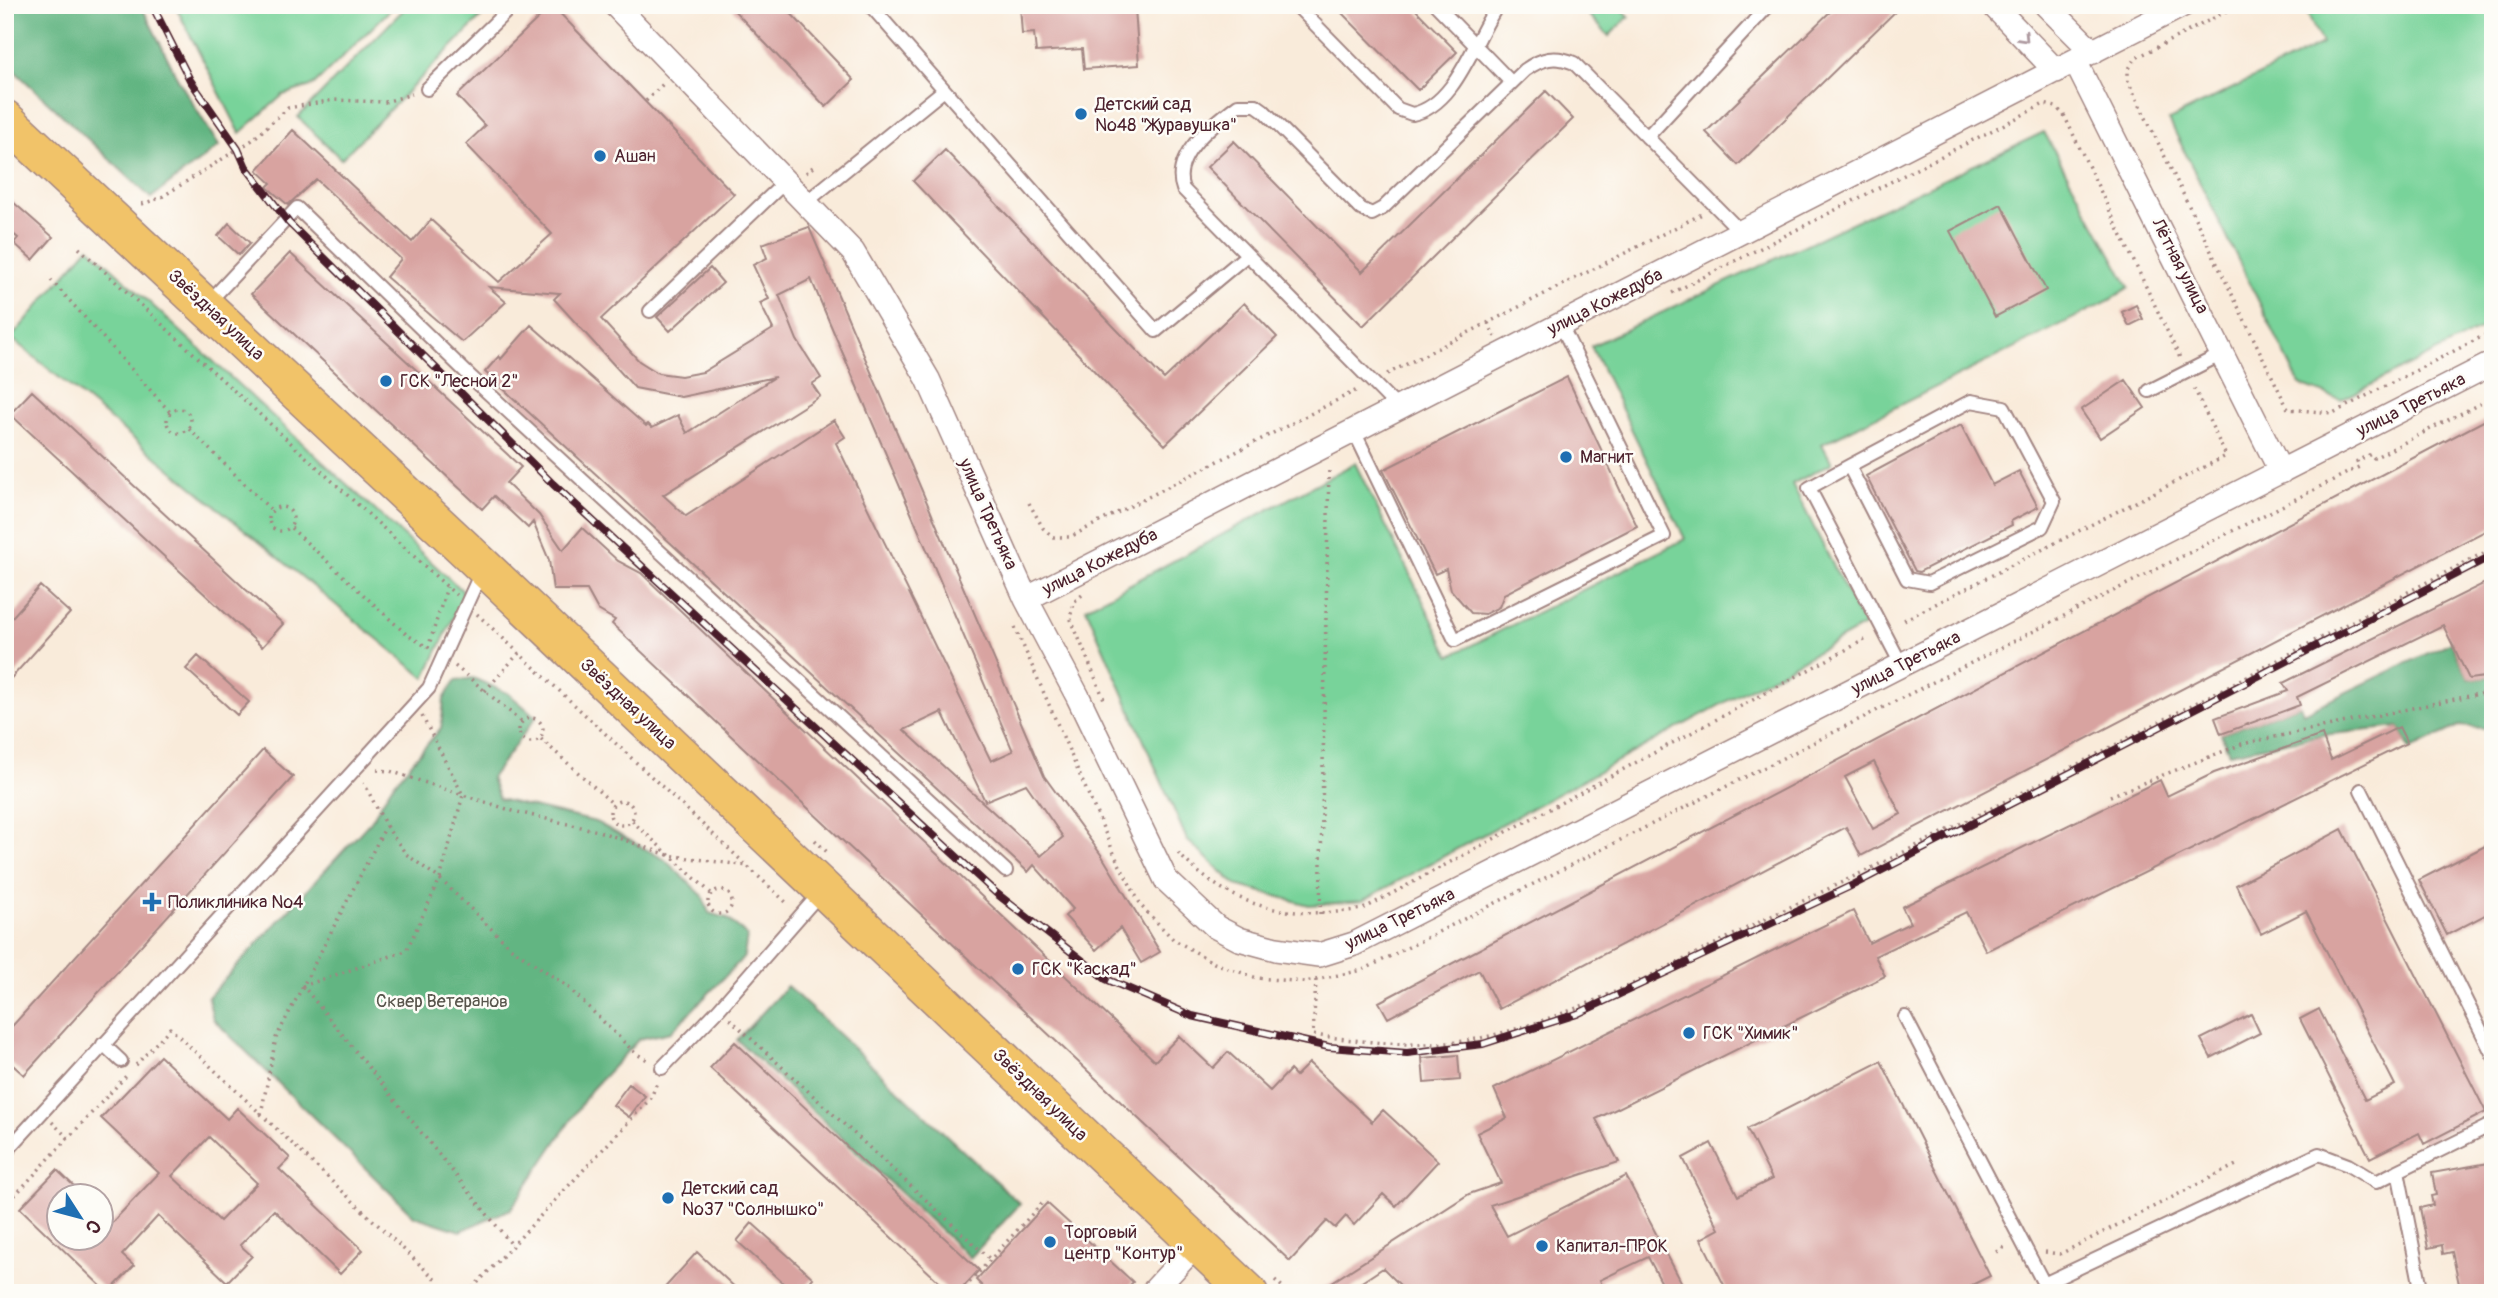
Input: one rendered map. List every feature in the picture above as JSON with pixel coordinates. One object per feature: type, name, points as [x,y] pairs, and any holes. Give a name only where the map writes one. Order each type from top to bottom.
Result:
[{"type":"main road","name":"Звёздная улица","points":[[5,119],[483,567],[812,902],[1249,1293]]},
{"type":"street","name":"улица Третьяка","points":[[615,5],[853,253],[928,379],[1027,599],[1166,880],[1216,927],[1239,939],[1276,949],[1319,955],[1354,944],[2493,363]]},
{"type":"street","name":"Лётная улица","points":[[1993,5],[2075,61]]},
{"type":"street","name":"Лётная улица","points":[[2046,5],[2224,353],[2281,472]]},
{"type":"street","name":"улица Кожедуба","points":[[1027,599],[1359,441],[1398,408],[2183,5]]},
{"type":"street","points":[[1152,1293],[1197,1244]]},
{"type":"lane","points":[[427,89],[513,5]]},
{"type":"lane","points":[[870,5],[1156,331],[1247,255]]},
{"type":"lane","points":[[1296,5],[1405,113],[1419,113],[1427,108],[1457,78],[1477,47],[1498,5]]},
{"type":"lane","points":[[1436,5],[1511,82]]},
{"type":"lane","points":[[1647,137],[1769,5]]},
{"type":"lane","points":[[1398,408],[1183,189],[1180,181],[1181,162],[1186,154],[1238,106],[1247,104],[1263,110],[1361,209],[1371,214],[1383,208],[1511,82],[1539,61],[1553,58],[1574,63],[1741,232]]},
{"type":"lane","points":[[805,203],[944,90]]},
{"type":"lane","points":[[650,311],[785,182]]},
{"type":"lane","points":[[206,305],[297,208],[472,377],[1006,871]]},
{"type":"lane","points":[[1359,441],[1455,640],[1664,536],[1561,325]]},
{"type":"lane","points":[[2149,391],[2224,353]]},
{"type":"lane","points":[[1849,466],[1907,579],[1929,583],[2042,527],[2054,501],[2004,407],[1971,401],[1849,466],[1809,488],[1902,666]]},
{"type":"lane","points":[[5,1153],[429,688],[483,567]]},
{"type":"lane","points":[[2361,789],[2493,1055]]},
{"type":"lane","points":[[662,1068],[719,1009],[812,902]]},
{"type":"lane","points":[[1905,1017],[2044,1284],[2319,1154],[2348,1165],[2376,1182],[2493,1124]]},
{"type":"lane","points":[[103,1044],[121,1061]]},
{"type":"lane","points":[[2398,1171],[2422,1293]]},
{"type":"path","points":[[2239,5],[2136,58],[2128,69],[2128,81],[2288,409],[2333,413],[2493,331]]},
{"type":"path","points":[[646,101],[669,79]]},
{"type":"path","points":[[142,204],[160,198],[251,141],[288,108],[334,100],[385,102],[427,89]]},
{"type":"path","points":[[1667,296],[2044,104],[2056,107],[2064,115],[2226,456],[1904,620]]},
{"type":"path","points":[[1029,503],[1043,528],[1053,537],[1070,537],[1716,206]]},
{"type":"path","points":[[79,248],[748,866],[812,902]]},
{"type":"path","points":[[51,280],[170,412]]},
{"type":"path","points":[[179,408],[188,411],[192,420],[189,429],[180,433],[171,430],[166,421],[170,412],[179,408]]},
{"type":"path","points":[[189,429],[272,511]]},
{"type":"path","points":[[1316,473],[1329,467],[1359,441]]},
{"type":"path","points":[[1320,914],[1329,467]]},
{"type":"path","points":[[281,507],[290,510],[294,519],[290,528],[282,532],[272,529],[268,520],[272,511],[281,507]]},
{"type":"path","points":[[290,528],[406,634],[443,656],[522,722]]},
{"type":"path","points":[[1317,980],[1313,1035],[1381,1044],[1436,1044],[1481,1038],[1558,1015],[1866,871],[2493,548]]},
{"type":"path","points":[[426,659],[447,587]]},
{"type":"path","points":[[1085,593],[1075,601],[1070,617],[1106,703]]},
{"type":"path","points":[[1175,850],[1200,876],[1239,899],[1300,915],[1363,909],[1411,886],[1868,638]]},
{"type":"path","points":[[485,691],[519,653]]},
{"type":"path","points":[[2110,796],[2242,744],[2493,691]]},
{"type":"path","points":[[303,986],[406,951],[440,879],[463,795],[415,704]]},
{"type":"path","points":[[531,718],[540,721],[544,730],[541,739],[532,743],[523,740],[519,731],[522,722],[531,718]]},
{"type":"path","points":[[541,739],[613,804]]},
{"type":"path","points":[[357,768],[390,771],[513,811],[598,831],[668,855],[748,866]]},
{"type":"path","points":[[357,768],[386,826],[406,854],[440,879],[510,947],[567,986],[635,1053],[662,1068],[651,1098],[468,1293]]},
{"type":"path","points":[[622,800],[631,803],[635,812],[632,821],[623,825],[614,822],[610,813],[613,804],[622,800]]},
{"type":"path","points":[[632,821],[711,893]]},
{"type":"path","points":[[261,1114],[276,1038],[386,826]]},
{"type":"path","points":[[720,889],[729,892],[733,901],[729,911],[720,915],[711,911],[708,902],[711,893],[720,889]]},
{"type":"path","points":[[303,986],[512,1245]]},
{"type":"path","points":[[719,1009],[991,1260]]},
{"type":"path","points":[[5,1206],[170,1028],[434,1278],[434,1293]]},
{"type":"path","points":[[42,1112],[68,1138]]},
{"type":"path","points":[[1996,1252],[2032,1233],[2038,1246],[2046,1253],[2060,1254],[2238,1164]]},
{"type":"path","points":[[960,1293],[1042,1203]]},
{"type":"green space","points":[[5,5],[141,5],[179,81],[219,146],[151,198],[5,62]]},
{"type":"green space","points":[[180,5],[395,5],[314,85],[283,95],[240,133],[177,9]]},
{"type":"green space","points":[[408,5],[493,5],[341,159],[298,117]]},
{"type":"green space","points":[[1579,5],[1618,5],[1629,16],[1609,36]]},
{"type":"green space","points":[[2303,5],[2493,5],[2493,323],[2341,400],[2300,385],[2169,120],[2322,44]]},
{"type":"green space","points":[[2044,132],[2129,287],[2112,299],[1822,444],[1832,463],[1792,484],[1864,626],[1362,901],[1309,905],[1236,885],[1187,840],[1086,608],[1355,463],[1450,656],[1685,539],[1591,346]]},
{"type":"green space","points":[[89,247],[465,593],[425,678],[11,338]]},
{"type":"green space","points":[[2451,642],[2469,679],[2493,676],[2493,729],[2459,726],[2410,750],[2399,727],[2322,735],[2229,753],[2221,734],[2300,705],[2303,713]]},
{"type":"green space","name":"Сквер Ветеранов","points":[[473,678],[508,693],[536,717],[491,778],[499,799],[596,822],[664,859],[702,895],[709,913],[727,918],[747,936],[744,957],[671,1032],[639,1039],[591,1090],[511,1209],[460,1231],[414,1216],[213,1019],[208,997],[371,821],[391,787],[441,728],[444,699],[455,681]]},
{"type":"green space","points":[[787,986],[1020,1204],[970,1258],[737,1040]]},
{"type":"building","points":[[552,5],[734,194],[601,319],[639,361],[658,373],[681,376],[703,372],[773,329],[760,303],[769,299],[753,265],[767,258],[762,244],[809,227],[1044,776],[1102,856],[1160,952],[1141,963],[1120,928],[1096,950],[1065,916],[1073,909],[1034,865],[1028,872],[485,372],[499,356],[501,359],[531,325],[646,426],[648,424],[652,428],[678,415],[687,433],[775,377],[681,397],[635,388],[554,299],[560,293],[489,287],[506,302],[462,342],[386,277],[401,259],[316,179],[288,205],[267,187],[271,183],[257,170],[293,130],[412,242],[431,220],[499,282],[552,234],[466,144],[485,126],[457,96]],"holes":[[[811,279],[1013,751],[991,761],[836,443],[845,437],[834,420],[686,516],[663,495],[820,396],[812,384],[821,378],[797,340],[779,295]],[[942,712],[985,801],[1026,784],[1063,837],[1041,856],[904,730]]]},
{"type":"building","points":[[729,5],[783,5],[854,80],[826,107]]},
{"type":"building","points":[[1020,5],[1135,8],[1139,65],[1084,69],[1082,49],[1036,52],[1034,33],[1022,34]]},
{"type":"building","points":[[1334,5],[1411,5],[1457,52],[1418,90]]},
{"type":"building","points":[[1837,5],[1902,5],[1738,165],[1706,132]]},
{"type":"building","points":[[1546,91],[1573,119],[1363,326],[1207,167],[1234,141],[1362,272]]},
{"type":"building","points":[[945,150],[1164,379],[1244,303],[1277,337],[1165,445],[913,181]]},
{"type":"building","points":[[5,195],[53,237],[33,260],[14,243],[18,238],[5,227]]},
{"type":"building","points":[[2001,204],[2046,290],[1995,317],[1950,231]]},
{"type":"building","points":[[229,223],[250,243],[239,255],[218,236]]},
{"type":"building","name":"ГСК \"Каскад\"","points":[[290,253],[521,467],[506,483],[539,515],[563,550],[582,528],[618,561],[641,573],[1155,1061],[1179,1036],[1213,1068],[1228,1052],[1270,1091],[1290,1070],[1296,1076],[1309,1063],[1372,1122],[1383,1110],[1438,1161],[1396,1206],[1383,1194],[1354,1225],[1346,1216],[1335,1228],[1327,1221],[1290,1261],[612,624],[615,620],[598,610],[587,590],[553,590],[549,560],[533,522],[528,528],[494,496],[482,509],[251,294]]},
{"type":"building","points":[[710,268],[723,283],[670,331],[657,317]]},
{"type":"building","points":[[2136,305],[2143,319],[2129,326],[2122,312]]},
{"type":"building","points":[[1567,377],[1637,526],[1504,594],[1499,607],[1485,614],[1471,613],[1451,590],[1446,569],[1435,574],[1383,470]]},
{"type":"building","points":[[2126,380],[2145,408],[2100,438],[2081,410]]},
{"type":"building","points":[[32,391],[283,624],[262,647],[10,414]]},
{"type":"building","points":[[2493,416],[2493,527],[1861,856],[1846,827],[1499,1009],[1479,970],[1388,1018],[1379,1002]],"holes":[[[1874,762],[1901,814],[1873,829],[1845,777]]]},
{"type":"building","points":[[1961,425],[1992,485],[2019,471],[2038,507],[2011,521],[2012,525],[1919,572],[1915,571],[1866,476]]},
{"type":"building","points":[[2493,579],[2493,676],[2469,679],[2443,625],[2297,697],[2300,705],[2221,734],[2215,718],[2288,691],[2283,683]]},
{"type":"building","points":[[40,586],[70,613],[5,685],[5,625]]},
{"type":"building","points":[[198,656],[249,702],[237,715],[186,669]]},
{"type":"building","points":[[2399,727],[2407,743],[1986,951],[1966,912],[1875,956],[1885,976],[1596,1119],[1619,1162],[1490,1205],[1507,1236],[1626,1176],[1687,1293],[1667,1293],[1648,1257],[1600,1280],[1605,1293],[1408,1293],[1383,1268],[1345,1293],[1315,1293],[1469,1194],[1501,1183],[1477,1133],[1507,1118],[1494,1089],[1853,911],[1869,943],[1910,923],[1902,907],[2160,780],[2167,796],[2214,773],[2322,735],[2331,760]]},
{"type":"building","points":[[263,750],[293,777],[24,1075],[5,1058],[5,1034]]},
{"type":"building","points":[[2342,829],[2486,1112],[2424,1144],[2419,1133],[2370,1158],[2300,1019],[2319,1009],[2365,1100],[2395,1085],[2306,911],[2261,934],[2236,885]]},
{"type":"building","points":[[2493,842],[2493,911],[2447,935],[2419,880]]},
{"type":"building","points":[[2251,1014],[2260,1033],[2211,1058],[2201,1039]]},
{"type":"building","points":[[735,1042],[979,1270],[958,1293],[951,1293],[710,1068]]},
{"type":"building","points":[[1458,1055],[1460,1080],[1424,1083],[1422,1058]]},
{"type":"building","points":[[160,1056],[227,1119],[237,1108],[290,1158],[279,1169],[363,1250],[340,1274],[274,1210],[240,1245],[252,1256],[227,1282],[158,1216],[122,1255],[134,1266],[108,1293],[66,1252],[116,1252],[116,1218],[159,1173],[101,1118]],"holes":[[[209,1137],[257,1183],[220,1221],[172,1176]]]},
{"type":"building","points":[[1881,1061],[1990,1276],[1956,1293],[1728,1293],[1701,1239],[1719,1229],[1683,1158],[1711,1143],[1738,1196],[1772,1179],[1747,1129]]},
{"type":"building","points":[[629,1084],[645,1096],[629,1117],[613,1105]]},
{"type":"building","points":[[2489,1163],[2493,1181],[2493,1293],[2461,1293],[2452,1252],[2443,1254],[2442,1245],[2428,1248],[2420,1208],[2433,1205],[2431,1196],[2436,1195],[2432,1173]]},
{"type":"building","points":[[57,1170],[70,1182],[46,1182],[46,1233],[20,1208]]},
{"type":"building","name":"Торговый центр \"Контур\"","points":[[1047,1203],[1133,1282],[1123,1293],[989,1293],[976,1280]]},
{"type":"building","points":[[752,1223],[813,1278],[800,1293],[794,1293],[737,1241]]},
{"type":"building","points":[[697,1252],[741,1293],[660,1293]]},
{"type":"railway","points":[[152,5],[190,80],[238,149],[246,167],[289,223],[553,484],[996,893],[1106,979],[1192,1016],[1329,1047],[1407,1053],[1483,1044],[1577,1014],[1853,885],[2493,555]]},
{"type":"place","name":"Детский сад №48 \"Журавушка\"","points":[[1081,114]]},
{"type":"place","name":"Ашан","points":[[600,156]]},
{"type":"place","name":"ГСК \"Лесной 2\"","points":[[386,381]]},
{"type":"place","name":"Магнит","points":[[1566,457]]},
{"type":"place","name":"Поликлиника №4","points":[[152,902]]},
{"type":"place","name":"ГСК \"Каскад\"","points":[[1018,969]]},
{"type":"place","name":"ГСК \"Химик\"","points":[[1689,1033]]},
{"type":"place","name":"Детский сад №37 \"Солнышко\"","points":[[668,1198]]},
{"type":"place","name":"Торговый центр \"Контур\"","points":[[1050,1242]]},
{"type":"place","name":"Капитал-ПРОК","points":[[1542,1246]]}]
